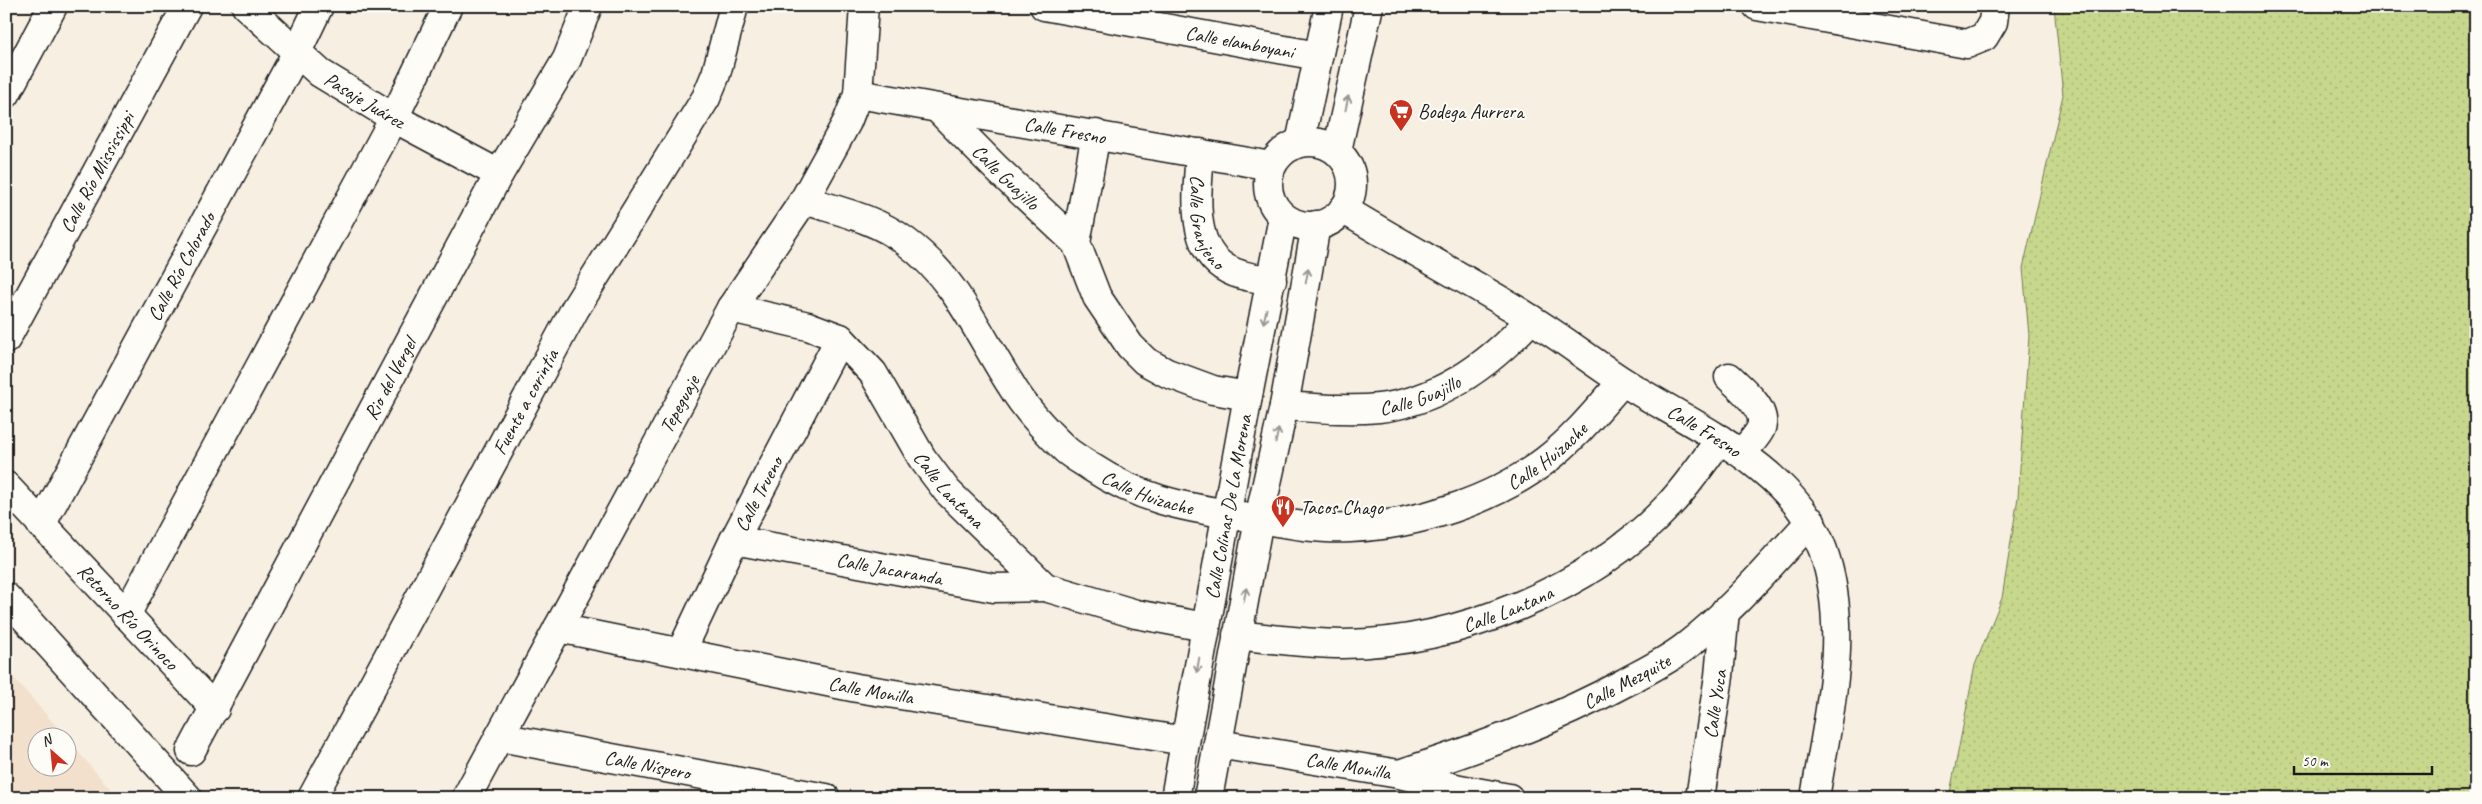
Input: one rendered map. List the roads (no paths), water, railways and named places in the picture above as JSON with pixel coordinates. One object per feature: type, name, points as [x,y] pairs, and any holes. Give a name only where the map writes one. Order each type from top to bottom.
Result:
[{"type":"street","points":[[6,94],[53,6]]},
{"type":"street","name":"Calle Río Mississippi","points":[[6,339],[187,6]]},
{"type":"street","name":"Pasaje Juárez","points":[[246,6],[296,54],[320,73],[394,118],[499,174]]},
{"type":"street","name":"Calle Río Colorado","points":[[42,525],[296,54],[319,6]]},
{"type":"street","points":[[126,615],[394,118],[448,6]]},
{"type":"street","name":"Rio del Vergel","points":[[191,751],[499,174],[566,59],[588,6]]},
{"type":"street","name":"Fuente a corintia","points":[[312,798],[575,309],[706,98],[716,74],[734,6]]},
{"type":"street","name":"Tepeguaje","points":[[466,798],[731,308],[804,200],[847,122],[858,94],[864,6]]},
{"type":"street","name":"Calle elamboyani","points":[[1044,6],[1318,56]]},
{"type":"street","points":[[1300,142],[1329,6]]},
{"type":"street","points":[[1337,151],[1369,6]]},
{"type":"street","points":[[1757,6],[1967,44],[1984,37],[1993,22],[1995,6]]},
{"type":"street","name":"Calle Fresno","points":[[858,94],[1271,166]]},
{"type":"street","name":"Calle Guajillo","points":[[938,109],[997,169],[1076,243],[1097,297],[1130,346],[1145,361],[1167,373],[1213,390],[1248,396]]},
{"type":"street","points":[[1076,243],[1096,134]]},
{"type":"street","points":[[1313,141],[1326,144],[1337,151],[1351,172],[1350,198],[1343,209],[1336,217],[1316,225],[1304,226],[1283,217],[1270,199],[1268,182],[1271,166],[1278,155],[1288,147],[1300,142],[1313,141]]},
{"type":"street","name":"Calle Granjeno","points":[[1200,153],[1196,215],[1209,251],[1215,261],[1241,275],[1272,280]]},
{"type":"street","name":"Calle Huizache","points":[[804,200],[870,221],[905,241],[936,268],[960,299],[1012,387],[1038,422],[1068,452],[1113,481],[1149,498],[1184,507],[1311,526],[1348,528],[1426,517],[1466,503],[1510,482],[1544,461],[1577,433],[1622,382]]},
{"type":"street","name":"Calle Fresno","points":[[1343,209],[1531,319],[1622,382],[1731,446],[1778,484],[1811,521],[1823,550],[1832,582],[1838,620],[1832,692],[1815,798]]},
{"type":"street","name":"Calle Colinas De La Morena","points":[[1175,798],[1205,627],[1283,217]]},
{"type":"street","name":"Calle Colinas De La Morena","points":[[1208,798],[1259,518],[1284,406],[1316,225]]},
{"type":"street","name":"Calle Lantana","points":[[731,308],[808,326],[840,338],[873,373],[922,458],[946,491],[1045,587],[1136,614],[1205,627]]},
{"type":"street","name":"Calle Guajillo","points":[[1284,406],[1355,409],[1381,408],[1417,399],[1457,382],[1485,364],[1531,319]]},
{"type":"street","name":"Calle Trueno","points":[[681,652],[734,540],[840,338]]},
{"type":"street","name":"Calle Lantana","points":[[1237,635],[1286,641],[1352,643],[1396,640],[1449,629],[1501,614],[1554,590],[1599,563],[1641,532],[1731,446],[1760,430],[1761,416],[1752,402],[1729,378]]},
{"type":"street","name":"Retorno Río Orinoco","points":[[6,486],[215,709]]},
{"type":"street","name":"Calle Mezquite","points":[[1400,774],[1503,738],[1591,701],[1685,647],[1725,611],[1811,521]]},
{"type":"street","name":"Calle Jacaranda","points":[[734,540],[994,588],[1045,587]]},
{"type":"street","points":[[6,597],[188,798]]},
{"type":"street","name":"Calle Yuca","points":[[1700,798],[1719,676],[1725,611]]},
{"type":"street","name":"Calle Monilla","points":[[558,628],[857,688],[1185,742]]},
{"type":"street","name":"Calle Níspero","points":[[499,737],[826,798]]},
{"type":"street","name":"Calle Monilla","points":[[1218,744],[1400,774],[1460,789],[1509,798]]},
{"type":"place","name":"Bodega Aurrera","points":[[1401,132]]},
{"type":"place","name":"Tacos Chago","points":[[1283,528]]}]
